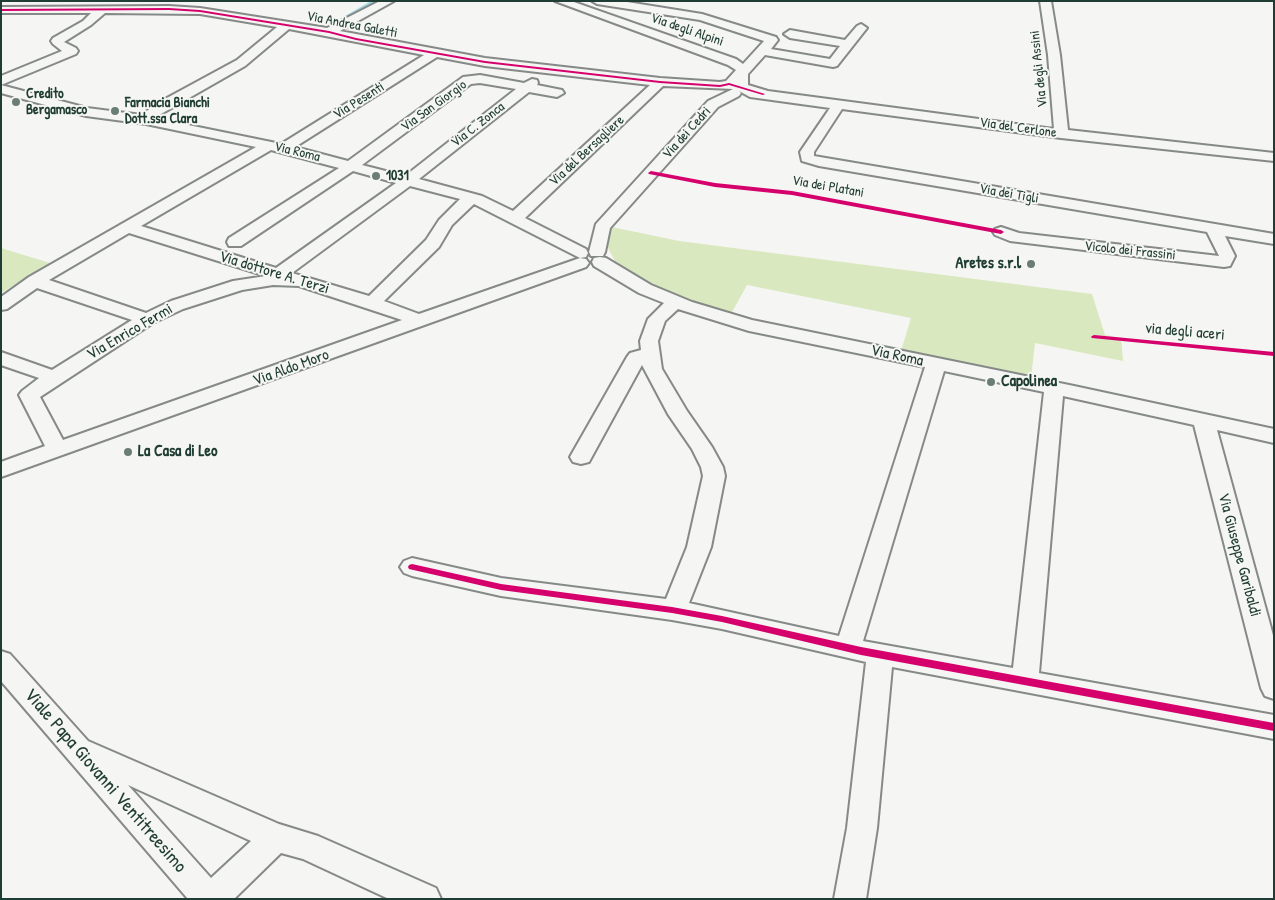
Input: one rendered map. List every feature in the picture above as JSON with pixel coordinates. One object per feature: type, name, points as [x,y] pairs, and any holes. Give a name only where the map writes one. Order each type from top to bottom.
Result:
[{"type":"street","points":[[169,9],[184,1]]},
{"type":"street","points":[[330,32],[389,1]]},
{"type":"street","name":"Via degli Alpini","points":[[560,1],[732,62],[743,70],[734,87]]},
{"type":"street","points":[[573,6],[587,1]]},
{"type":"street","points":[[597,1],[702,16],[772,40],[734,87]]},
{"type":"street","name":"Via degli Assini","points":[[1046,1],[1054,55],[1061,134]]},
{"type":"street","points":[[1,81],[72,51],[61,46],[57,41],[87,23],[102,9]]},
{"type":"street","name":"Via Andrea Galetti","points":[[1,10],[169,9],[200,11],[330,32],[356,39],[435,53],[550,71],[734,87]]},
{"type":"street","points":[[146,120],[149,115],[159,108],[241,63],[278,31],[288,25]]},
{"type":"street","points":[[762,51],[833,63],[861,28]]},
{"type":"street","points":[[790,34],[849,44]]},
{"type":"street","name":"Via Pesenti","points":[[1,305],[35,281],[127,227],[276,147],[435,53]]},
{"type":"street","name":"Via C. Zonca","points":[[279,274],[408,181],[550,71]]},
{"type":"street","name":"Via San Giorgio","points":[[236,242],[351,166],[468,80],[480,79],[557,93]]},
{"type":"street","name":"Via del Bersagliere","points":[[514,219],[660,82]]},
{"type":"street","name":"Via del Cerlone","points":[[734,87],[763,94],[1061,134],[1274,157]]},
{"type":"street","name":"Via dei Cedri","points":[[589,257],[602,227],[713,104],[734,87]]},
{"type":"street","name":"Via Roma","points":[[1,89],[86,112],[146,120],[276,147],[472,198],[589,257],[645,289],[676,302],[749,325],[1274,436]]},
{"type":"street","points":[[32,98],[48,90]]},
{"type":"street","points":[[1,100],[15,94]]},
{"type":"street","name":"Via dei Tigli","points":[[839,104],[807,152],[807,158],[819,162],[1274,239]]},
{"type":"street","points":[[372,304],[433,243],[458,209],[472,198]]},
{"type":"street","name":"Via dottore A. Terzi","points":[[127,227],[279,274],[421,321]]},
{"type":"street","name":"Vicolo dei Frassini","points":[[1001,232],[1016,238],[1224,262],[1227,256],[1213,229]]},
{"type":"street","name":"Via Aldo Moro","points":[[1,470],[421,321],[589,257]]},
{"type":"street","name":"Via Enrico Fermi","points":[[58,450],[30,395],[54,377],[147,319],[176,305],[239,285],[273,280],[299,281]]},
{"type":"street","points":[[35,281],[147,319]]},
{"type":"street","points":[[674,610],[699,547],[714,476],[712,467],[701,447],[652,369],[649,341],[657,319],[676,302]]},
{"type":"street","points":[[581,457],[637,356],[646,356],[652,361]]},
{"type":"street","points":[[1,358],[54,377]]},
{"type":"street","points":[[848,648],[936,364]]},
{"type":"street","points":[[1025,681],[1054,388]]},
{"type":"street","name":"Via Giuseppe Garibaldi","points":[[1204,422],[1274,688]]},
{"type":"street","points":[[412,567],[501,587],[674,610],[848,648],[1274,727]]},
{"type":"street","points":[[850,899],[862,828],[880,654]]},
{"type":"street","name":"Viale Papa Giovanni Ventitreesimo","points":[[1,662],[211,899]]},
{"type":"street","points":[[77,749],[276,836],[307,846],[425,899]]},
{"type":"street","points":[[211,899],[276,836]]},
{"type":"green space","points":[[612,227],[679,241],[1092,294],[1105,335],[1121,338],[1123,361],[1035,343],[1031,378],[901,351],[911,318],[747,285],[731,314],[665,290],[637,276],[615,261],[608,248],[606,237]]},
{"type":"green space","points":[[1,248],[50,263],[1,293]]},
{"type":"waterway","points":[[325,30],[378,1]]},
{"type":"cycle path","points":[[1,10],[169,9],[200,11],[329,32],[356,39],[485,62],[660,82],[720,86],[729,84],[763,94]]},
{"type":"cycle path","name":"Via dei Platani","points":[[651,173],[715,185],[792,193],[1001,232]]},
{"type":"cycle path","name":"via degli aceri","points":[[1094,337],[1274,354]]},
{"type":"cycle path","points":[[412,567],[501,587],[672,610],[722,619],[861,651],[1274,727]]},
{"type":"place","name":"Credito Bergamasco","points":[[16,102]]},
{"type":"place","name":"Farmacia Bianchi Dott.ssa Clara","points":[[115,111]]},
{"type":"place","name":"1031","points":[[376,176]]},
{"type":"place","name":"Aretes s.r.l","points":[[1031,264]]},
{"type":"place","name":"Capolinea","points":[[991,382]]},
{"type":"place","name":"La Casa di Leo","points":[[128,452]]}]
